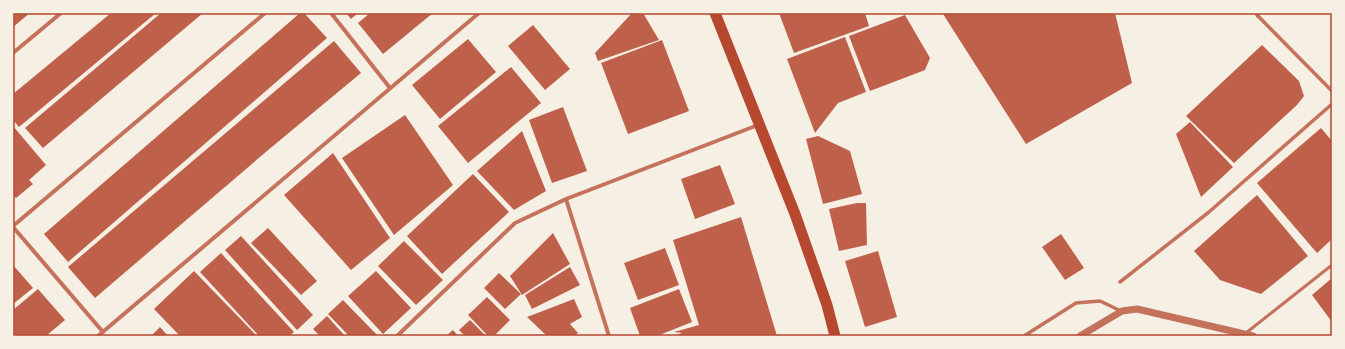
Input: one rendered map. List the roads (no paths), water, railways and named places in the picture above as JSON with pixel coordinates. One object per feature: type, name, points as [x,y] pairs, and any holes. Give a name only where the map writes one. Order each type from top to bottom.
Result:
[{"type":"highway","points":[[715,13],[795,214],[827,304],[835,336]]},
{"type":"street","points":[[13,53],[61,13]]},
{"type":"street","points":[[103,332],[13,227],[265,13]]},
{"type":"street","points":[[331,13],[390,88]]},
{"type":"street","points":[[98,336],[479,13]]},
{"type":"street","points":[[1257,15],[1332,91]]},
{"type":"street","points":[[1120,282],[1209,212],[1332,104]]},
{"type":"street","points":[[397,336],[515,223],[566,199],[758,124]]},
{"type":"street","points":[[566,199],[608,335]]},
{"type":"street","points":[[1024,336],[1076,303],[1100,301],[1122,311]]},
{"type":"street","points":[[1080,336],[1122,311],[1137,309],[1253,336]]},
{"type":"lane","points":[[1245,334],[1332,265]]}]
